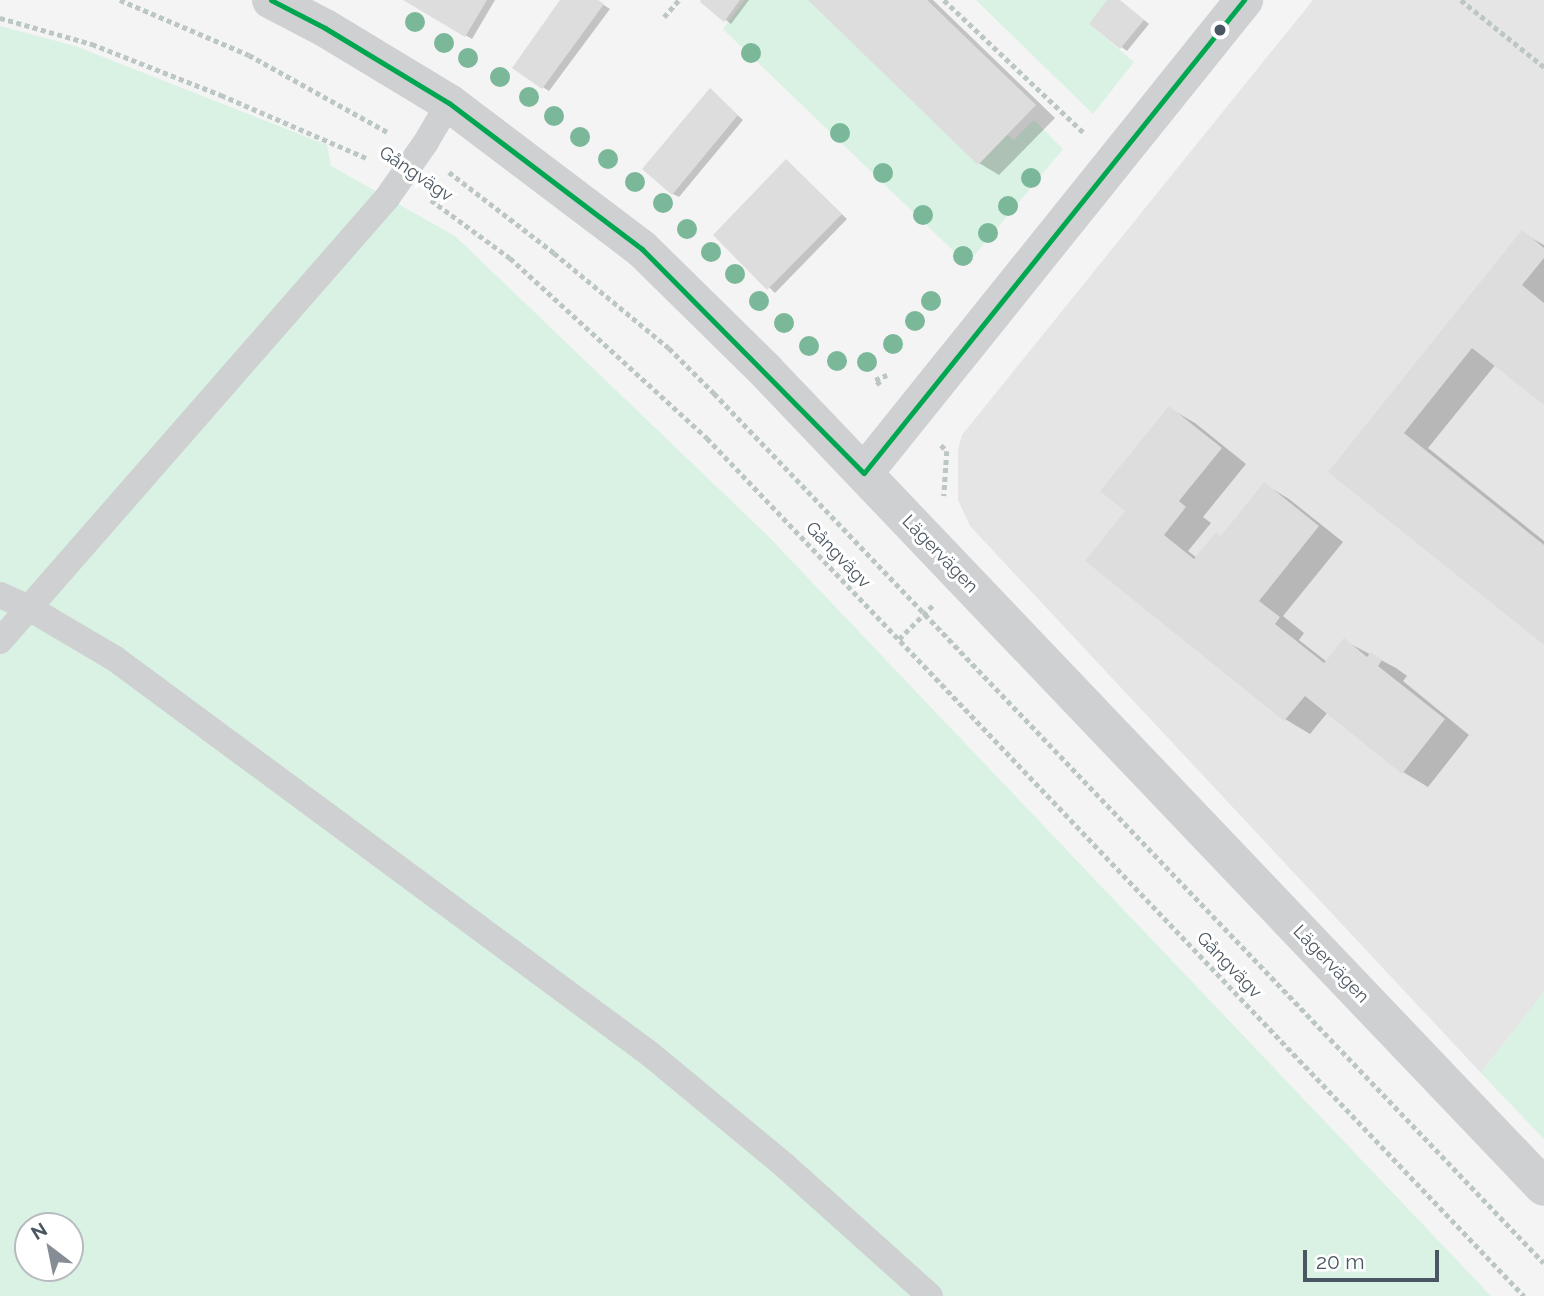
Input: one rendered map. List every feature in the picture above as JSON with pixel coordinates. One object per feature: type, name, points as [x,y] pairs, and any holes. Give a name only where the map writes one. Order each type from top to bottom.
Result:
[{"type":"street","name":"Lägervägen","points":[[271,0],[325,27],[449,103],[642,249],[864,473],[1544,1187]]},
{"type":"street","points":[[864,473],[1244,0]]},
{"type":"lane","points":[[0,640],[167,453],[402,178],[449,103]]},
{"type":"lane","points":[[0,595],[29,608],[114,658],[650,1054],[784,1165],[930,1296]]},
{"type":"path","points":[[120,0],[249,55],[321,93],[420,152],[554,253],[668,348],[1544,1264]]},
{"type":"path","points":[[664,17],[679,0]]},
{"type":"path","points":[[944,0],[1086,135]]},
{"type":"path","points":[[1461,0],[1544,67]]},
{"type":"path","name":"Gångvägv","points":[[0,18],[92,44],[221,94],[383,165],[510,258],[707,438],[1524,1296]]},
{"type":"shaded area","points":[[1313,0],[1544,0],[1544,992],[1481,1073],[970,526],[958,500],[958,450],[962,435]]},
{"type":"green space","points":[[745,0],[811,0],[971,157],[987,156],[1007,135],[1014,140],[1034,120],[1063,149],[967,264],[723,29]]},
{"type":"green space","points":[[976,0],[1107,0],[1089,24],[1134,62],[1093,114]]},
{"type":"green space","points":[[0,26],[75,46],[327,145],[331,166],[455,236],[767,535],[1491,1296],[0,1296]]},
{"type":"green space","points":[[1544,992],[1544,1139],[1481,1073]]},
{"type":"building","points":[[403,0],[487,0],[465,37]]},
{"type":"building","points":[[560,0],[598,0],[604,4],[542,89],[512,68]]},
{"type":"building","points":[[740,0],[724,22],[700,2]]},
{"type":"building","points":[[808,0],[927,0],[1036,105],[978,165]]},
{"type":"building","points":[[1107,0],[1120,0],[1144,20],[1120,49],[1089,24]]},
{"type":"building","points":[[710,88],[738,115],[672,195],[642,169]]},
{"type":"building","points":[[786,159],[842,214],[767,290],[713,235]]},
{"type":"building","points":[[1522,230],[1544,248],[1544,258],[1522,285],[1544,303],[1544,405],[1472,348],[1404,433],[1544,545],[1544,645],[1328,472]]},
{"type":"building","points":[[1169,406],[1222,448],[1179,501],[1186,507],[1164,535],[1194,559],[1216,532],[1221,536],[1264,482],[1319,526],[1259,601],[1280,617],[1275,624],[1324,663],[1344,638],[1367,657],[1371,652],[1382,660],[1378,666],[1445,719],[1402,774],[1305,696],[1284,721],[1085,561],[1125,511],[1100,491]]},
{"type":"transit line","points":[[271,0],[325,28],[449,103],[642,249],[864,473]]},
{"type":"transit line","points":[[864,473],[1244,0]]}]
